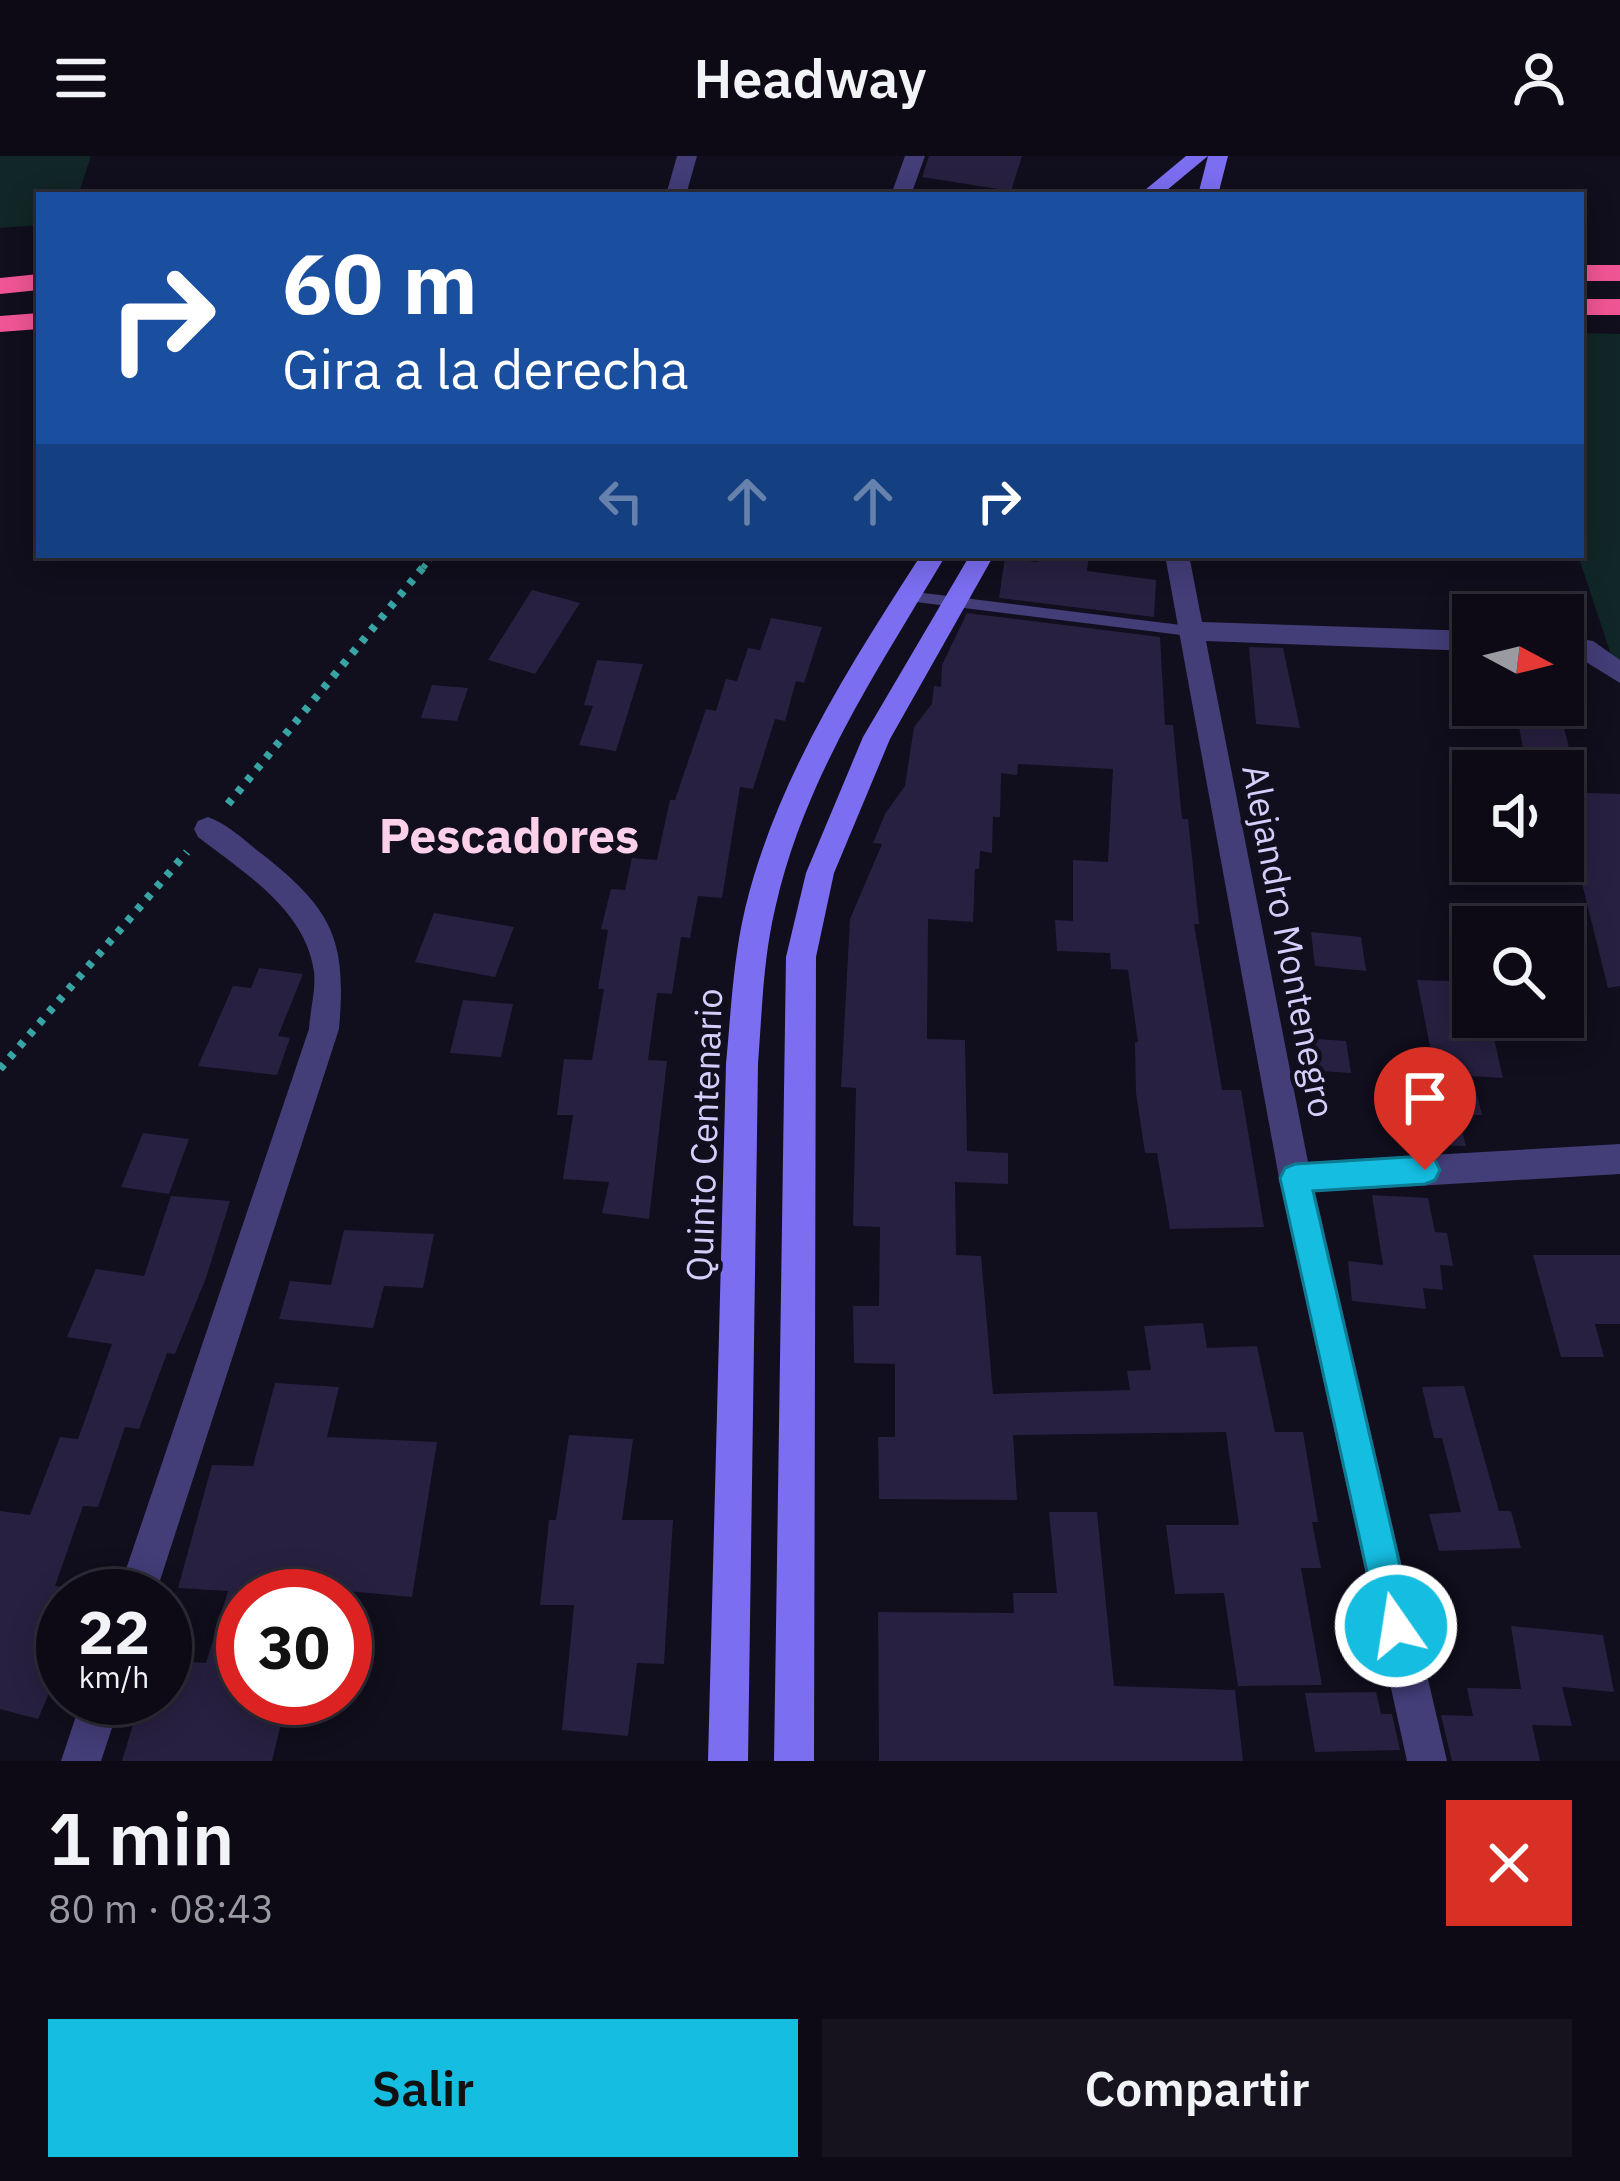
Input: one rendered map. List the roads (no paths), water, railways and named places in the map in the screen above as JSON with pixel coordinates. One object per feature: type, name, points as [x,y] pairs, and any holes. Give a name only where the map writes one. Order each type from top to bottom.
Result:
[{"type":"highway","points":[[1584,273],[1620,273]]},
{"type":"highway","points":[[0,286],[36,282]]},
{"type":"highway","points":[[1584,308],[1620,307]]},
{"type":"highway","points":[[0,324],[36,321]]},
{"type":"main road","points":[[1153,192],[1198,156]]},
{"type":"main road","points":[[1209,192],[1218,156]]},
{"type":"main road","name":"Quinto Centenario","points":[[728,1761],[742,1064],[750,961],[775,856],[807,774],[841,706],[932,558]]},
{"type":"main road","points":[[794,1761],[801,957],[820,873],[877,736],[980,558]]},
{"type":"street","points":[[677,192],[687,156]]},
{"type":"street","points":[[902,192],[916,156]]},
{"type":"street","name":"Alejandro Montenegro","points":[[1177,558],[1295,1178],[1427,1761]]},
{"type":"street","points":[[1189,631],[1452,640]]},
{"type":"street","points":[[1584,648],[1620,673]]},
{"type":"street","points":[[145,1569],[324,1029],[329,971],[317,930],[285,891],[208,829]]},
{"type":"street","points":[[1295,1178],[1620,1159]]},
{"type":"street","points":[[81,1761],[93,1725]]},
{"type":"lane","points":[[908,596],[1189,631]]},
{"type":"district","name":"Pescadores","points":[[509,836]]}]
